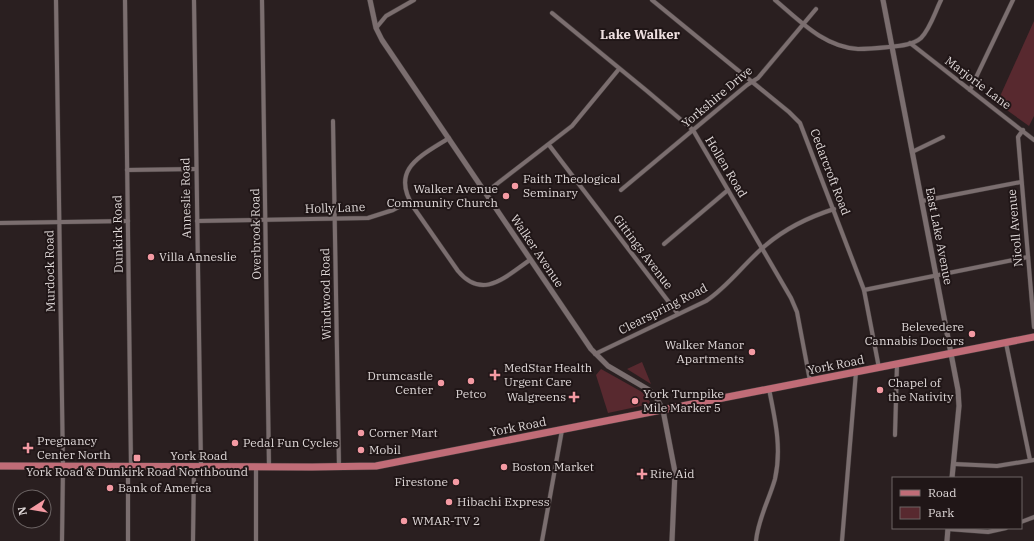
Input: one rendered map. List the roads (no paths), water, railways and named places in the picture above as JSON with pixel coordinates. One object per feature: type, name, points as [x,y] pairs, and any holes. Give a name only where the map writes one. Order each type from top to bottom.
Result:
[{"type":"main road","name":"York Road","points":[[0,466],[339,467],[379,465],[1034,337]]},
{"type":"street","name":"Murdock Road","points":[[56,0],[63,466],[62,541]]},
{"type":"street","name":"Dunkirk Road","points":[[125,0],[130,467],[128,541]]},
{"type":"street","name":"Anneslie Road","points":[[193,541],[197,467],[197,221],[194,0]]},
{"type":"street","name":"Overbrook Road","points":[[262,0],[269,467]]},
{"type":"street","name":"Walker Avenue","points":[[370,0],[376,28],[390,52],[595,354],[608,366],[649,390],[655,396],[663,410]]},
{"type":"street","points":[[376,28],[386,16],[414,0]]},
{"type":"street","name":"Cedarcroft Road","points":[[652,0],[800,122],[864,290],[879,368]]},
{"type":"street","points":[[775,0],[821,37],[839,45],[858,49],[915,42],[922,36],[941,0]]},
{"type":"street","name":"East Lake Avenue","points":[[883,0],[958,390],[959,406],[952,477]]},
{"type":"street","points":[[970,90],[1013,0]]},
{"type":"street","name":"Yorkshire Drive","points":[[621,190],[747,85],[758,78],[816,9]]},
{"type":"street","name":"Hollen Road","points":[[552,14],[693,130],[763,248],[796,308],[810,381]]},
{"type":"street","name":"Marjorie Lane","points":[[910,43],[1034,140]]},
{"type":"street","points":[[486,193],[567,131],[579,119],[619,69]]},
{"type":"street","name":"Windwood Road","points":[[333,121],[339,467]]},
{"type":"street","name":"Nicoll Avenue","points":[[1023,130],[1018,136],[1034,327]]},
{"type":"street","points":[[912,152],[943,137]]},
{"type":"street","points":[[449,138],[421,156],[412,164],[408,171],[405,186],[407,197],[458,271],[471,283],[487,286],[495,283],[530,260]]},
{"type":"street","name":"Gittings Avenue","points":[[549,144],[678,314]]},
{"type":"street","points":[[128,170],[196,169]]},
{"type":"street","points":[[922,201],[1021,182]]},
{"type":"street","points":[[664,244],[728,190]]},
{"type":"street","name":"Holly Lane","points":[[197,221],[368,218],[388,212],[410,201]]},
{"type":"street","name":"Clearspring Road","points":[[595,354],[706,301],[763,248],[798,223],[816,214],[834,209]]},
{"type":"street","points":[[0,223],[128,221]]},
{"type":"street","points":[[864,290],[1028,257]]},
{"type":"street","points":[[954,464],[997,466],[1032,460],[1006,343]]},
{"type":"street","points":[[895,435],[897,364]]},
{"type":"street","points":[[842,541],[856,372]]},
{"type":"street","points":[[756,541],[758,527],[772,486],[778,460],[778,439],[770,389]]},
{"type":"street","points":[[663,410],[674,472],[672,541]]},
{"type":"street","points":[[542,541],[562,430]]},
{"type":"street","points":[[256,467],[256,541]]},
{"type":"street","points":[[1022,522],[1034,517]]},
{"type":"street","points":[[947,541],[948,529],[988,532],[1002,529]]},
{"type":"place","name":"Faith Theological Seminary","points":[[515,186]]},
{"type":"place","name":"Walker Avenue Community Church","points":[[506,196]]},
{"type":"place","name":"Villa Anneslie","points":[[151,257]]},
{"type":"place","name":"Belevedere Cannabis Doctors","points":[[972,334]]},
{"type":"place","name":"Walker Manor Apartments","points":[[752,352]]},
{"type":"place","name":"MedStar Health Urgent Care","points":[[495,375]]},
{"type":"place","name":"Petco","points":[[471,381]]},
{"type":"place","name":"Drumcastle Center","points":[[441,383]]},
{"type":"place","name":"Chapel of the Nativity","points":[[880,390]]},
{"type":"place","name":"Walgreens","points":[[574,397]]},
{"type":"place","name":"York Turnpike Mile Marker 5","points":[[635,401]]},
{"type":"place","name":"Corner Mart","points":[[361,433]]},
{"type":"place","name":"Pedal Fun Cycles","points":[[235,443]]},
{"type":"place","name":"Pregnancy Center North","points":[[28,448]]},
{"type":"place","name":"Mobil","points":[[361,450]]},
{"type":"place","name":"York Road & Dunkirk Road Northbound","points":[[137,458]]},
{"type":"place","name":"Boston Market","points":[[504,467]]},
{"type":"place","name":"Rite Aid","points":[[642,474]]},
{"type":"place","name":"Firestone","points":[[456,482]]},
{"type":"place","name":"Bank of America","points":[[110,488]]},
{"type":"place","name":"Hibachi Express","points":[[449,502]]},
{"type":"place","name":"WMAR-TV 2","points":[[404,521]]},
{"type":"district","name":"Lake Walker","points":[[640,34]]}]
